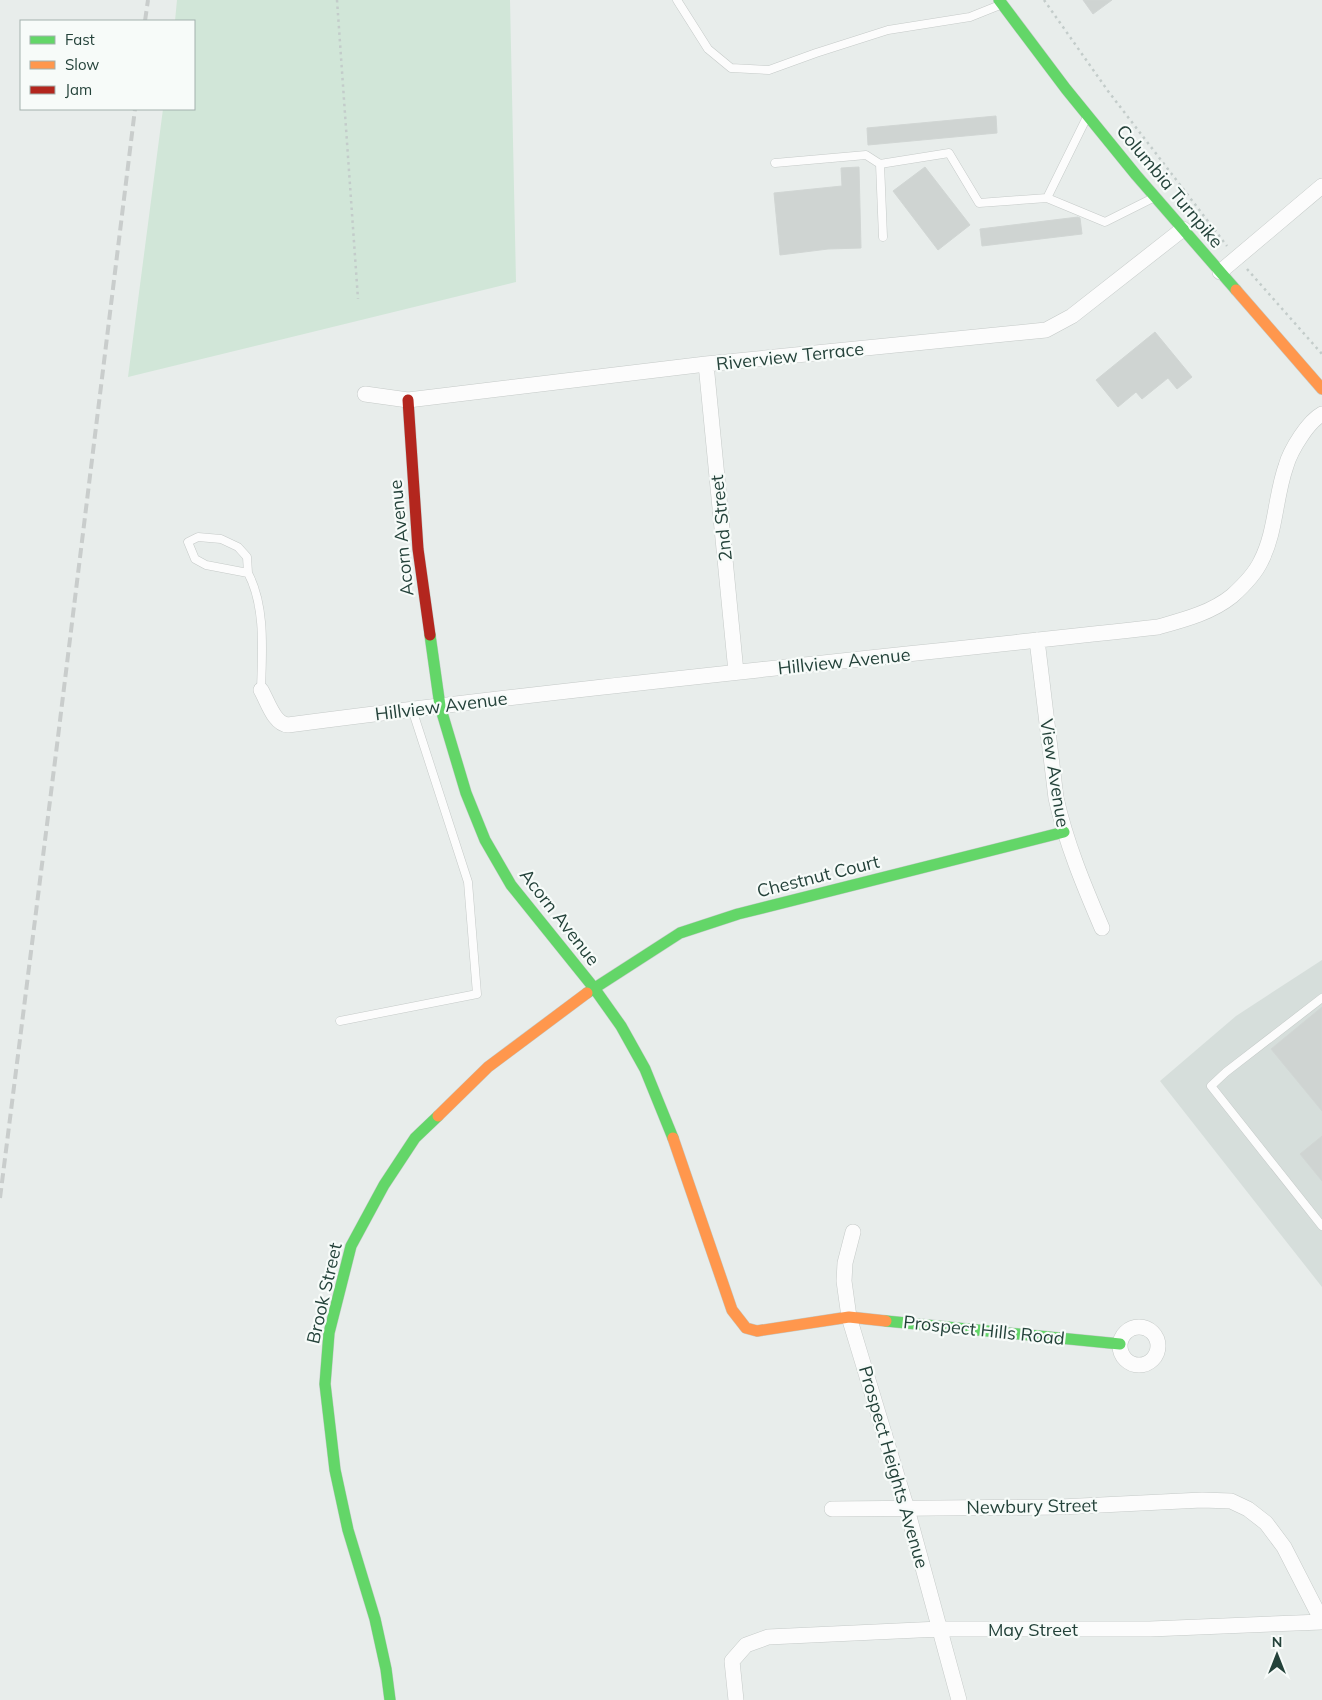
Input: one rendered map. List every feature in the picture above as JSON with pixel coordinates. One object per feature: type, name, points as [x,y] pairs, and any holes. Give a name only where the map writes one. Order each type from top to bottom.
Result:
[{"type":"street","name":"Columbia Turnpike","points":[[1001,2],[1087,116],[1322,390]]},
{"type":"street","points":[[1220,272],[1322,186]]},
{"type":"street","name":"Riverview Terrace","points":[[365,394],[408,400],[706,364],[1046,330],[1079,311],[1183,229]]},
{"type":"street","name":"2nd Street","points":[[706,364],[736,672]]},
{"type":"street","name":"Acorn Avenue","points":[[408,400],[418,549],[440,706],[466,793],[486,840],[511,885],[594,988],[621,1026],[645,1069],[681,1157],[732,1310],[741,1322],[746,1328],[757,1331],[849,1317]]},
{"type":"street","name":"Hillview Avenue","points":[[261,690],[278,721],[283,724],[736,672],[1158,627],[1207,610],[1232,596],[1248,580],[1261,562],[1272,530],[1286,466],[1292,450],[1309,424],[1322,414]]},
{"type":"street","name":"View Avenue","points":[[1037,640],[1056,798],[1064,832],[1080,878],[1102,928]]},
{"type":"street","name":"Chestnut Court","points":[[594,988],[680,933],[738,914],[1064,832]]},
{"type":"street","name":"Brook Street","points":[[390,1700],[386,1669],[375,1619],[348,1530],[337,1478],[325,1384],[329,1333],[351,1246],[384,1186],[415,1138],[488,1067],[594,988]]},
{"type":"street","name":"Prospect Heights Avenue","points":[[853,1232],[845,1263],[844,1281],[849,1317],[907,1508],[959,1700]]},
{"type":"street","name":"Prospect Hills Road","points":[[849,1317],[1120,1344]]},
{"type":"street","name":"Newbury Street","points":[[832,1509],[1060,1507],[1202,1500],[1231,1501],[1248,1509],[1266,1523],[1284,1547],[1322,1621]]},
{"type":"street","name":"May Street","points":[[736,1700],[732,1661],[746,1645],[768,1637],[940,1629],[1150,1629],[1322,1621]]},
{"type":"lane","points":[[677,0],[708,48],[731,68],[769,70],[888,30],[970,17],[1001,2]]},
{"type":"lane","points":[[1047,198],[1087,116]]},
{"type":"lane","points":[[775,163],[866,155],[880,164],[949,153],[979,202],[1047,198],[1105,222],[1155,197]]},
{"type":"lane","points":[[880,164],[883,237]]},
{"type":"lane","points":[[248,573],[206,565],[195,560],[188,542],[198,537],[221,539],[238,547],[248,558],[248,573],[255,586],[262,633],[261,690]]},
{"type":"lane","points":[[340,1021],[477,994],[468,882],[412,709]]},
{"type":"lane","points":[[1322,998],[1226,1072],[1211,1086],[1322,1226]]},
{"type":"path","points":[[337,0],[358,299]]},
{"type":"path","points":[[1044,0],[1108,91],[1220,238],[1322,354]]},
{"type":"shaded area","points":[[1322,960],[1322,1287],[1160,1081],[1236,1016]]},
{"type":"green space","points":[[177,0],[510,0],[516,282],[128,377],[163,110],[195,110],[195,20],[175,20]]},
{"type":"building","points":[[1083,0],[1112,0],[1093,14]]},
{"type":"building","points":[[996,116],[997,133],[868,145],[867,128]]},
{"type":"building","points":[[859,167],[861,248],[828,249],[780,255],[774,193],[842,186],[841,168]]},
{"type":"building","points":[[925,167],[970,225],[938,250],[893,191]]},
{"type":"building","points":[[1080,218],[1082,234],[982,246],[980,229]]},
{"type":"building","points":[[1155,332],[1192,377],[1177,389],[1168,378],[1142,399],[1136,392],[1118,407],[1096,380]]},
{"type":"building","points":[[1322,1007],[1322,1111],[1271,1049]]},
{"type":"building","points":[[1322,1136],[1322,1181],[1300,1154]]},
{"type":"railway","points":[[145,20],[148,0]]},
{"type":"railway","points":[[0,1198],[135,110]]},
{"type":"traffic: fast","points":[[999,0],[1066,89],[1136,175],[1236,290]]},
{"type":"traffic: fast","points":[[430,635],[440,706],[466,793],[485,840],[511,885],[594,988],[621,1026],[645,1069],[673,1138]]},
{"type":"traffic: fast","points":[[587,993],[680,933],[738,914],[1064,832]]},
{"type":"traffic: fast","points":[[390,1700],[386,1669],[375,1619],[348,1530],[335,1470],[325,1384],[329,1333],[351,1246],[384,1185],[415,1138],[438,1116]]},
{"type":"traffic: fast","points":[[886,1321],[1120,1344]]},
{"type":"traffic: slow","points":[[1236,290],[1322,389]]},
{"type":"traffic: slow","points":[[438,1116],[488,1067],[587,993]]},
{"type":"traffic: slow","points":[[673,1138],[732,1310],[746,1328],[757,1331],[849,1317],[886,1321]]},
{"type":"traffic: jam","points":[[408,400],[418,549],[430,635]]}]
